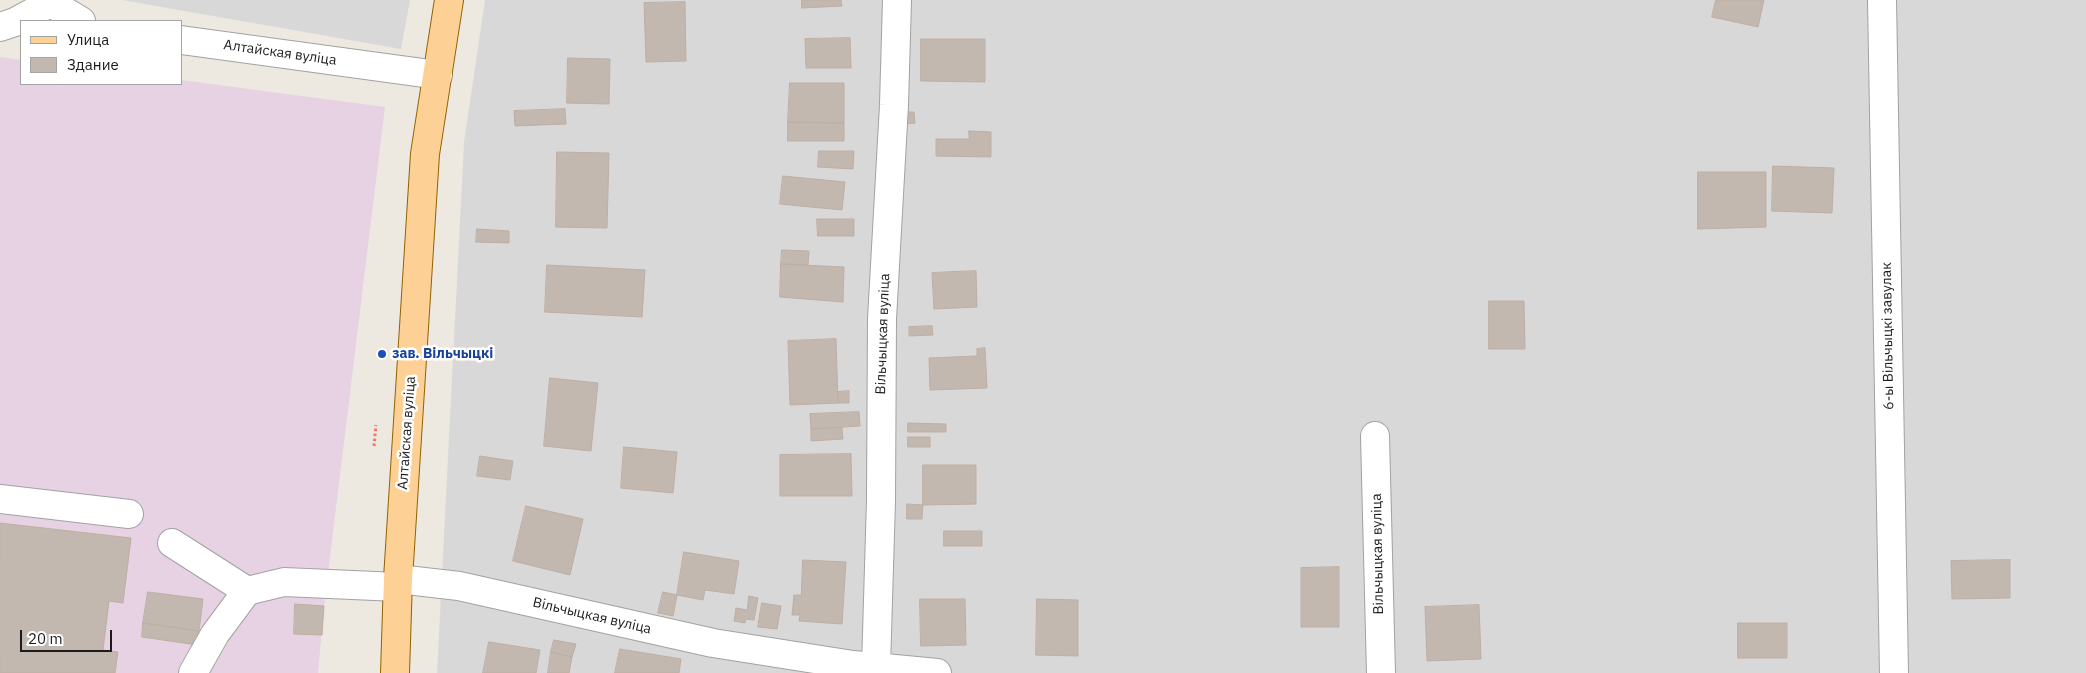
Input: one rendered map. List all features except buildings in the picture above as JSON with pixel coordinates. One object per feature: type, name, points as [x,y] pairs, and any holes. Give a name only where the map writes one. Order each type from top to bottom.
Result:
[{"type":"main road","name":"Алтайская вуліца","points":[[395,673],[398,583],[425,154],[449,0]]},
{"type":"street","name":"Вільчыцкая вуліца","points":[[876,667],[882,319],[894,105],[897,0]]},
{"type":"street","name":"6-ы Вільчыцкі завулак","points":[[1882,0],[1894,673]]},
{"type":"street","points":[[0,27],[15,22],[48,2],[79,20]]},
{"type":"street","name":"Алтайская вуліца","points":[[182,40],[438,75]]},
{"type":"street","name":"Вільчыцкая вуліца","points":[[1375,436],[1382,673]]},
{"type":"street","points":[[0,499],[129,514]]},
{"type":"street","points":[[172,543],[247,591],[214,634],[193,673]]},
{"type":"street","name":"Вільчыцкая вуліца","points":[[247,591],[284,582],[398,583],[459,586],[713,643],[876,667],[937,673]]},
{"type":"shaded area","points":[[122,0],[410,0],[401,49]]},
{"type":"shaded area","points":[[485,0],[2086,0],[2086,673],[437,673],[464,142]]},
{"type":"shaded area","points":[[0,57],[20,60],[20,85],[182,85],[182,80],[385,107],[324,606],[318,673],[0,673]]},
{"type":"place","name":"зав. Вільчыцкі","points":[[382,354]]}]
